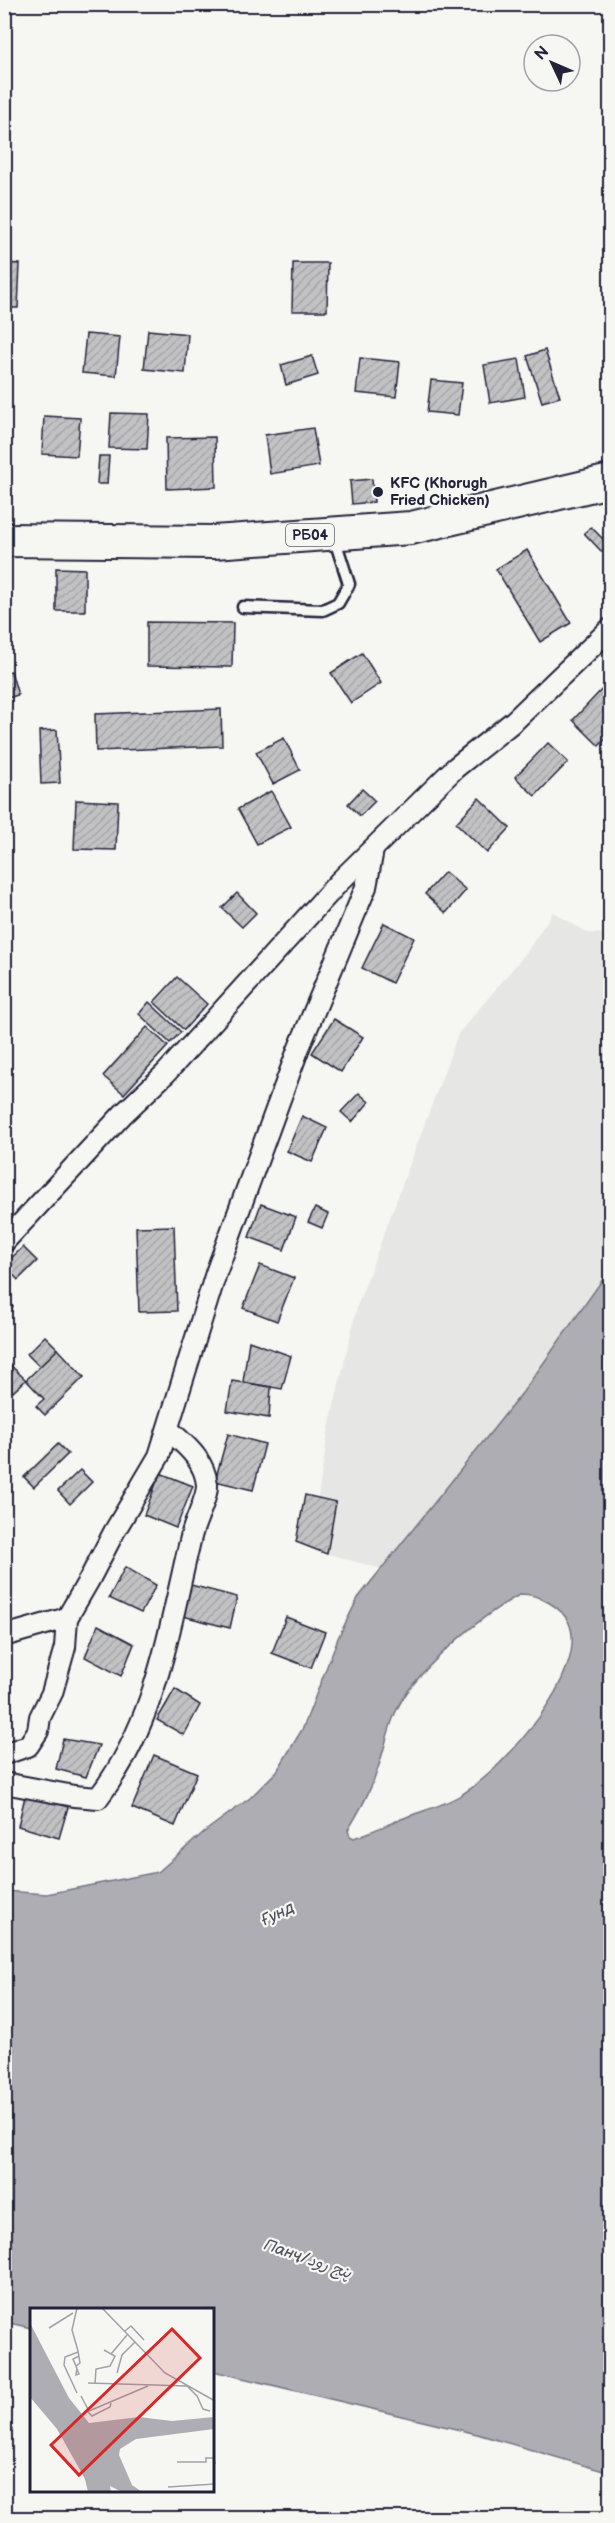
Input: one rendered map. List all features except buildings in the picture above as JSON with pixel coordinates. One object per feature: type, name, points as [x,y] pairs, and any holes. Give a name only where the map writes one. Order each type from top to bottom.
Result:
[{"type":"main road","name":"РБ04","points":[[4,540],[213,542],[411,528],[610,482]]},
{"type":"street","points":[[4,1242],[123,1114],[166,1073],[339,882],[455,768],[514,721],[610,629]]},
{"type":"street","points":[[4,1754],[28,1746],[38,1731],[40,1717],[52,1693],[65,1647],[67,1618],[159,1456],[169,1430],[216,1273],[298,1050],[366,887],[373,850]]},
{"type":"street","points":[[4,1783],[74,1796],[98,1798],[112,1780],[131,1746],[148,1709],[166,1650],[192,1533],[207,1487],[203,1464],[169,1430]]},
{"type":"street","points":[[4,1636],[67,1618]]},
{"type":"lane","points":[[243,607],[323,610],[338,603],[349,584],[333,533]]},
{"type":"shaded area","points":[[553,912],[588,933],[610,934],[610,1269],[523,1392],[382,1569],[310,1549],[328,1432],[357,1307],[458,1034],[526,953]]},
{"type":"water","points":[[610,1269],[610,2473],[477,2434],[214,2371],[214,2308],[30,2308],[30,2328],[5,2322],[5,1891],[47,1894],[158,1872],[204,1832],[250,1798],[277,1771],[303,1728],[338,1638],[358,1598],[523,1392]],"holes":[[[521,1594],[535,1596],[555,1607],[566,1617],[572,1643],[567,1667],[555,1692],[520,1742],[481,1781],[458,1797],[354,1838],[350,1836],[348,1830],[372,1785],[394,1716],[415,1682],[449,1647],[505,1603]]]},
{"type":"place","name":"KFC (Khorugh Fried Chicken)","points":[[378,492]]},
{"type":"water label","name":"Ғунд","points":[[277,1913]]},
{"type":"water label","name":"Панҷ/پنج رود","points":[[308,2258]]}]
